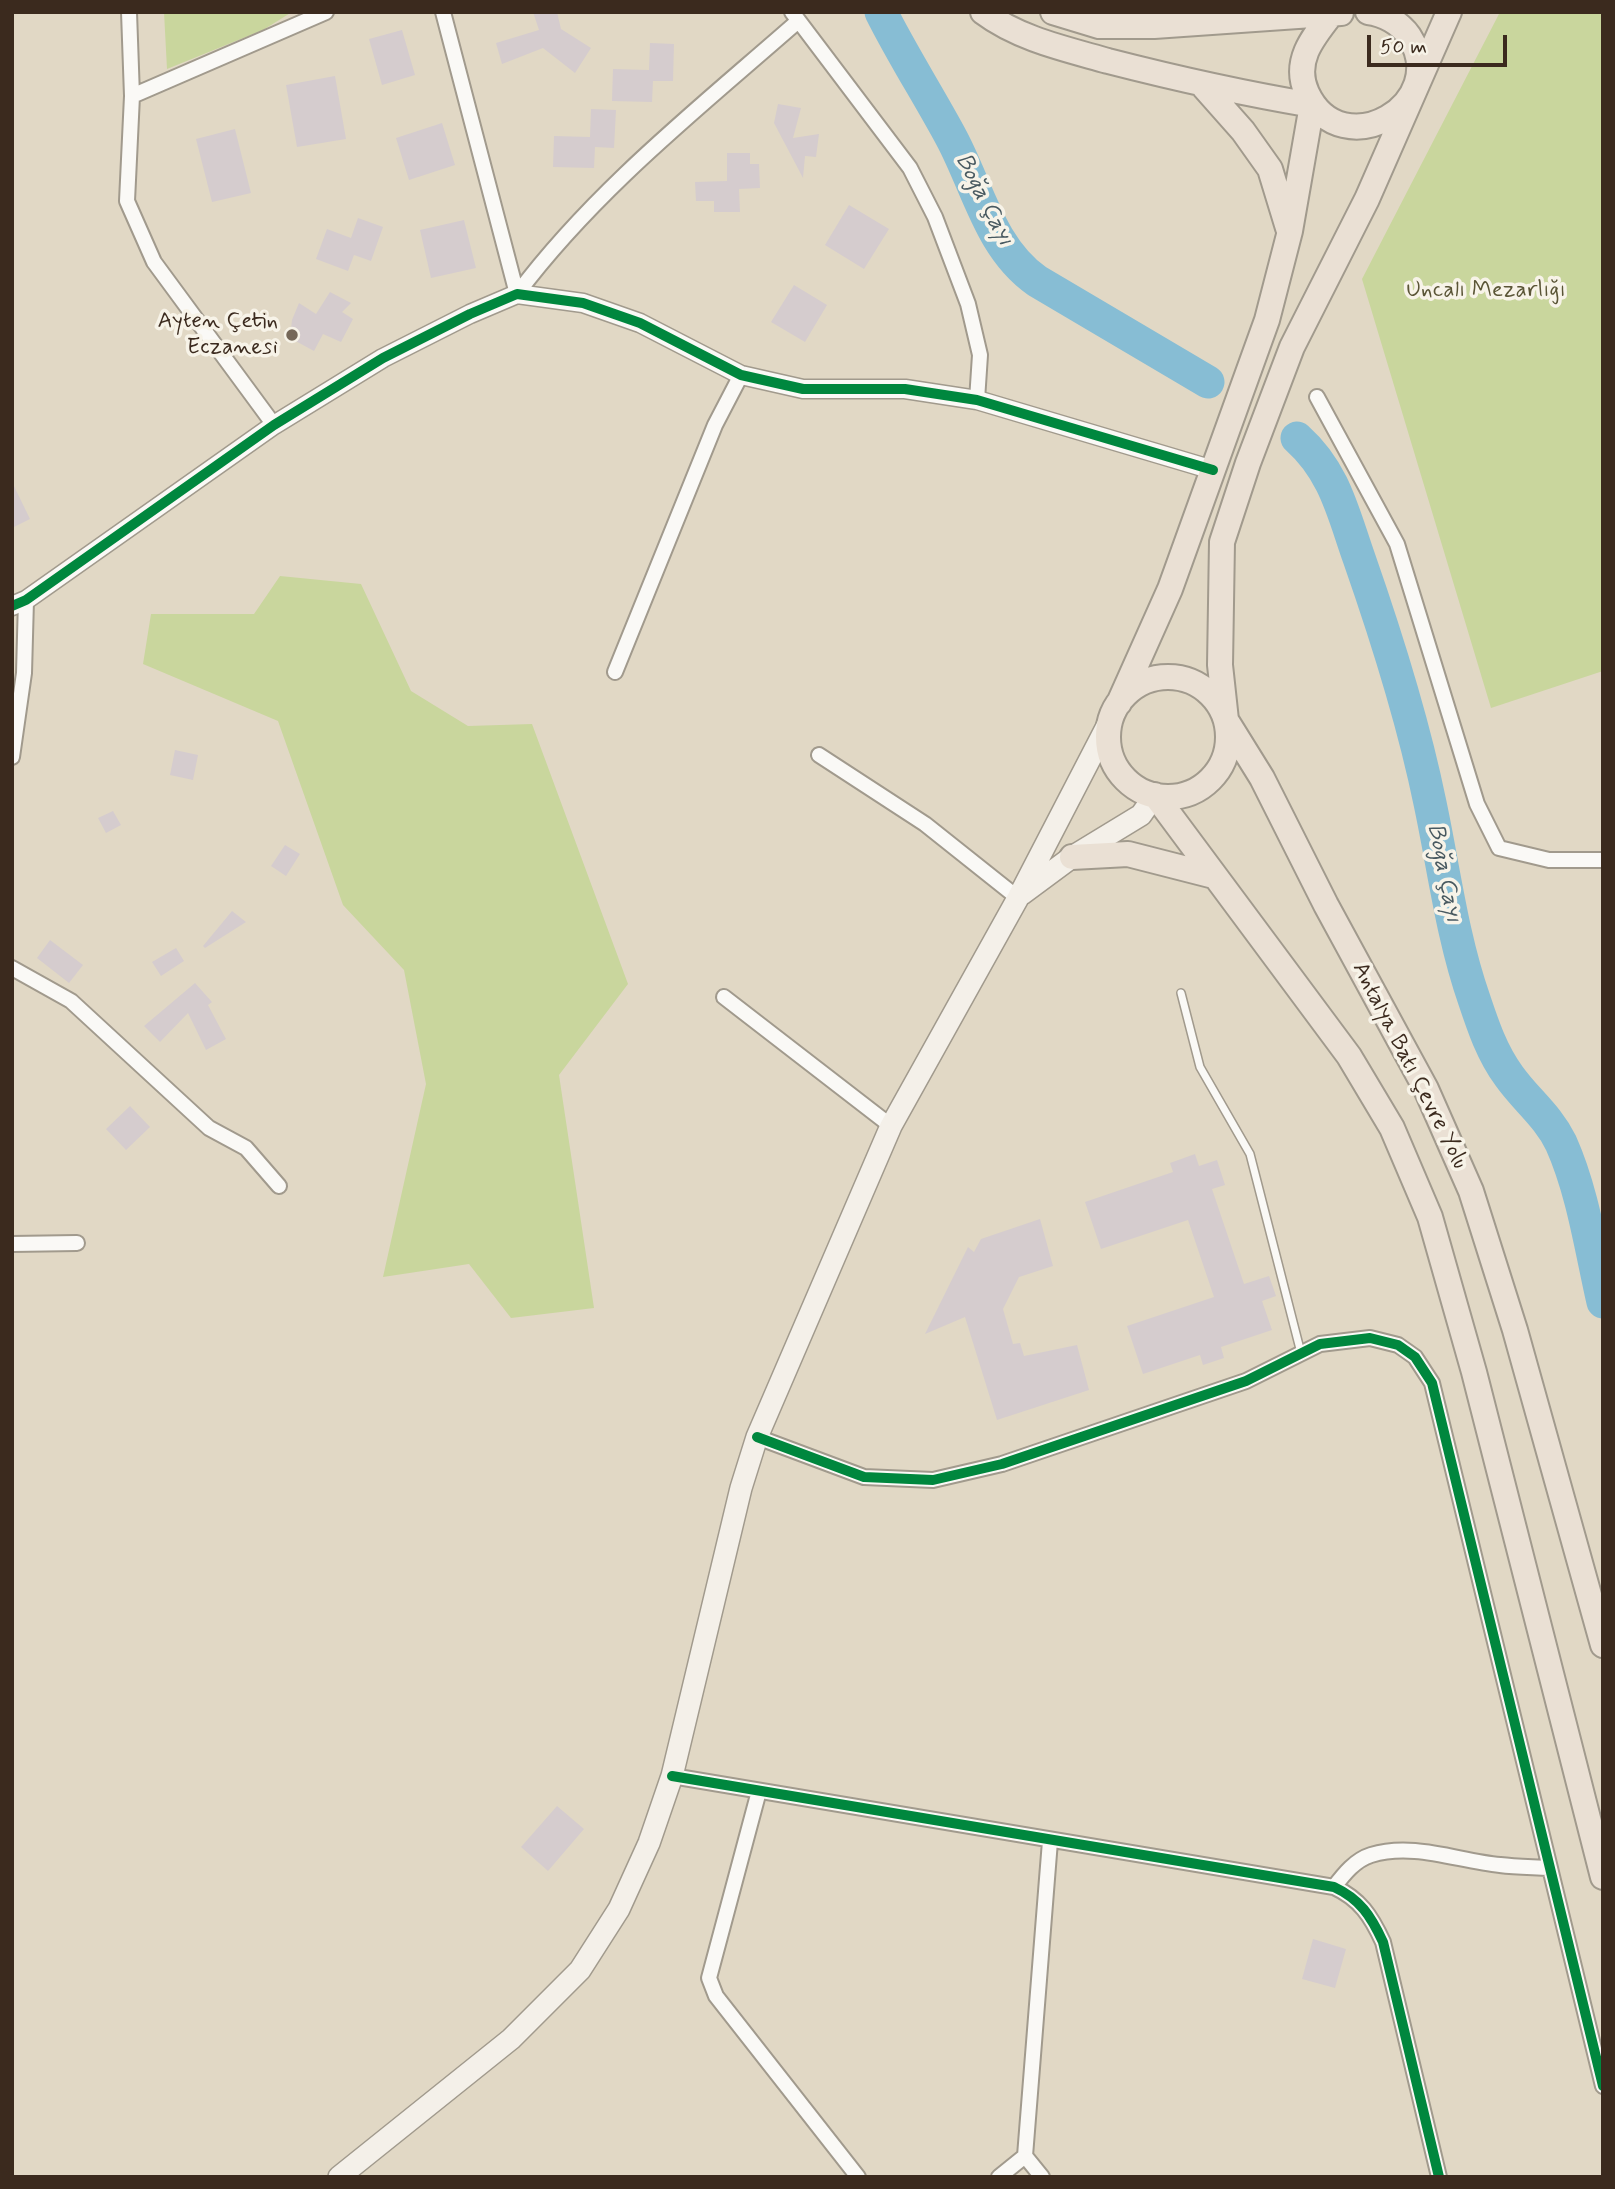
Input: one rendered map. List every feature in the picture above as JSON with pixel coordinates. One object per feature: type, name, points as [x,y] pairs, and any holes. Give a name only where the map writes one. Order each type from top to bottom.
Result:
[{"type":"highway","points":[[984,12],[1039,41],[1203,86],[1312,104]]},
{"type":"highway","points":[[1053,12],[1099,26],[1338,13]]},
{"type":"highway","points":[[1203,22],[1226,12]]},
{"type":"highway","points":[[1338,13],[1307,46],[1302,65],[1304,87],[1312,104],[1330,121],[1343,127],[1361,128],[1396,112],[1418,85],[1420,65],[1415,46],[1405,30],[1390,19],[1368,12]]},
{"type":"highway","name":"Antalya Batı Çevre Yolu","points":[[1449,12],[1367,199],[1292,347],[1222,542],[1219,631],[1226,720],[1262,778],[1326,905],[1426,1089],[1471,1191],[1515,1330],[1603,1645]]},
{"type":"highway","points":[[1203,86],[1243,131],[1270,169],[1290,231]]},
{"type":"highway","points":[[1119,703],[1131,690],[1148,680],[1172,677],[1195,682],[1209,692],[1226,720],[1227,749],[1215,773],[1194,791],[1178,796],[1155,795],[1137,788],[1125,778],[1111,754],[1110,721],[1170,589],[1267,320],[1290,231],[1312,104]]},
{"type":"highway","points":[[1155,795],[1349,1056],[1392,1128],[1430,1217],[1481,1399],[1603,1877]]},
{"type":"highway","points":[[1072,857],[1128,854],[1214,876]]},
{"type":"main road","points":[[339,2177],[511,2039],[580,1970],[619,1909],[649,1843],[672,1776],[741,1488],[757,1437],[891,1126],[1018,898],[1119,703]]},
{"type":"main road","points":[[1018,898],[1072,857],[1141,816],[1155,795]]},
{"type":"street","points":[[129,12],[132,96],[127,201],[154,262],[274,425]]},
{"type":"street","points":[[132,96],[326,12]]},
{"type":"street","points":[[443,12],[517,295]]},
{"type":"street","points":[[517,295],[552,247],[638,161],[794,17],[909,168],[935,217],[968,304],[980,355],[977,400]]},
{"type":"street","points":[[12,757],[24,673],[19,603],[274,425],[383,358],[470,314],[517,295],[583,303],[640,323],[741,375],[803,389],[905,389],[977,400],[1213,470]]},
{"type":"street","points":[[615,672],[715,425],[741,375]]},
{"type":"street","points":[[1317,397],[1397,544],[1477,804],[1499,848],[1549,860],[1603,860]]},
{"type":"street","points":[[819,755],[925,824],[1018,898]]},
{"type":"street","points":[[12,968],[71,1001],[209,1128],[246,1148],[279,1186]]},
{"type":"street","points":[[724,997],[891,1126]]},
{"type":"street","points":[[12,1244],[77,1243]]},
{"type":"street","points":[[757,1437],[864,1476],[933,1480],[1002,1464],[1246,1381],[1320,1344],[1370,1338],[1398,1345],[1415,1357],[1432,1383],[1603,2086]]},
{"type":"street","points":[[672,1776],[1050,1841],[1334,1886],[1350,1894],[1364,1907],[1383,1942],[1439,2177]]},
{"type":"street","points":[[759,1791],[709,1978],[716,1996],[858,2177]]},
{"type":"street","points":[[1042,2177],[1026,2156],[1050,1841]]},
{"type":"street","points":[[1334,1886],[1350,1867],[1368,1856],[1393,1850],[1434,1853],[1499,1865],[1549,1868]]},
{"type":"street","points":[[999,2177],[1026,2156]]},
{"type":"lane","points":[[1181,993],[1200,1067],[1250,1154],[1302,1353]]},
{"type":"green space","points":[[164,12],[292,12],[263,30],[167,69]]},
{"type":"green space","name":"Uncalı Mezarlığı","points":[[1500,12],[1603,12],[1603,671],[1491,708],[1362,279]]},
{"type":"green space","points":[[280,576],[361,584],[411,691],[468,726],[532,724],[628,984],[559,1075],[594,1308],[511,1318],[469,1264],[383,1277],[426,1084],[404,970],[343,905],[278,721],[143,664],[151,614],[254,614]]},
{"type":"building","points":[[533,12],[557,12],[561,29],[591,48],[575,73],[543,48],[502,64],[496,43],[539,30]]},
{"type":"building","points":[[402,30],[415,75],[382,85],[369,39]]},
{"type":"building","points":[[650,43],[674,44],[673,81],[653,81],[652,102],[612,101],[613,69],[649,70]]},
{"type":"building","points":[[335,76],[346,139],[297,147],[286,85]]},
{"type":"building","points":[[778,104],[801,108],[793,138],[819,134],[816,157],[805,156],[803,178],[774,123]]},
{"type":"building","points":[[591,109],[616,110],[614,148],[595,147],[594,168],[553,167],[554,136],[590,137]]},
{"type":"building","points":[[442,123],[455,165],[409,180],[396,138]]},
{"type":"building","points":[[235,129],[251,193],[212,202],[196,139]]},
{"type":"building","points":[[727,153],[750,153],[750,164],[759,164],[760,188],[739,189],[740,212],[714,212],[714,201],[696,201],[695,182],[727,181]]},
{"type":"building","points":[[849,205],[889,229],[864,269],[825,245]]},
{"type":"building","points":[[358,218],[383,227],[371,261],[354,255],[348,271],[316,259],[327,229],[351,238]]},
{"type":"building","points":[[464,220],[476,268],[431,278],[420,230]]},
{"type":"building","points":[[794,285],[827,305],[805,342],[771,322]]},
{"type":"building","points":[[330,292],[351,303],[342,312],[353,319],[341,342],[323,334],[314,351],[290,338],[292,320],[299,303],[316,314]]},
{"type":"building","points":[[12,482],[30,519],[12,528]]},
{"type":"building","points":[[175,750],[198,755],[193,780],[170,775]]},
{"type":"building","points":[[113,811],[121,825],[106,833],[98,818]]},
{"type":"building","points":[[285,845],[300,854],[286,876],[271,866]]},
{"type":"building","points":[[232,911],[246,922],[205,948],[203,946]]},
{"type":"building","points":[[50,940],[83,965],[69,983],[37,958]]},
{"type":"building","points":[[176,948],[184,961],[161,976],[152,962]]},
{"type":"building","points":[[195,983],[212,1002],[208,1005],[226,1039],[206,1050],[188,1013],[160,1042],[144,1026]]},
{"type":"building","points":[[130,1106],[150,1127],[126,1150],[106,1129]]},
{"type":"building","points":[[1195,1154],[1199,1166],[1217,1160],[1225,1185],[1212,1189],[1244,1284],[1269,1276],[1276,1296],[1262,1301],[1272,1330],[1221,1347],[1224,1358],[1203,1365],[1200,1355],[1143,1374],[1127,1326],[1214,1297],[1188,1220],[1101,1249],[1085,1202],[1173,1172],[1170,1163]]},
{"type":"building","points":[[1040,1219],[1053,1266],[1019,1277],[1003,1309],[1013,1344],[1020,1343],[1024,1356],[1077,1345],[1089,1390],[997,1420],[965,1317],[925,1334],[968,1247],[974,1252],[981,1239]]},
{"type":"building","points":[[557,1806],[584,1829],[548,1871],[521,1847]]},
{"type":"building","points":[[1313,1939],[1346,1949],[1335,1988],[1302,1979]]},
{"type":"waterway","name":"Boğa Çayı","points":[[881,12],[952,139],[996,234],[1021,267],[1037,281],[1208,382]]},
{"type":"waterway","name":"Boğa Çayı","points":[[1297,438],[1320,465],[1336,494],[1389,649],[1423,772],[1460,951],[1481,1019],[1503,1067],[1550,1125],[1561,1143],[1581,1201],[1603,1302]]},
{"type":"cycle path","points":[[12,606],[26,600],[274,425],[383,358],[470,314],[517,294],[583,303],[640,323],[741,375],[803,389],[905,389],[977,400],[1213,470]]},
{"type":"cycle path","points":[[757,1437],[864,1477],[933,1480],[1002,1464],[1246,1381],[1320,1344],[1370,1338],[1398,1345],[1415,1357],[1432,1383],[1603,2086]]},
{"type":"cycle path","points":[[672,1776],[1334,1887],[1364,1909],[1383,1942],[1439,2177]]},
{"type":"place","name":"Ayten Çetin Eczanesi","points":[[292,335]]}]
